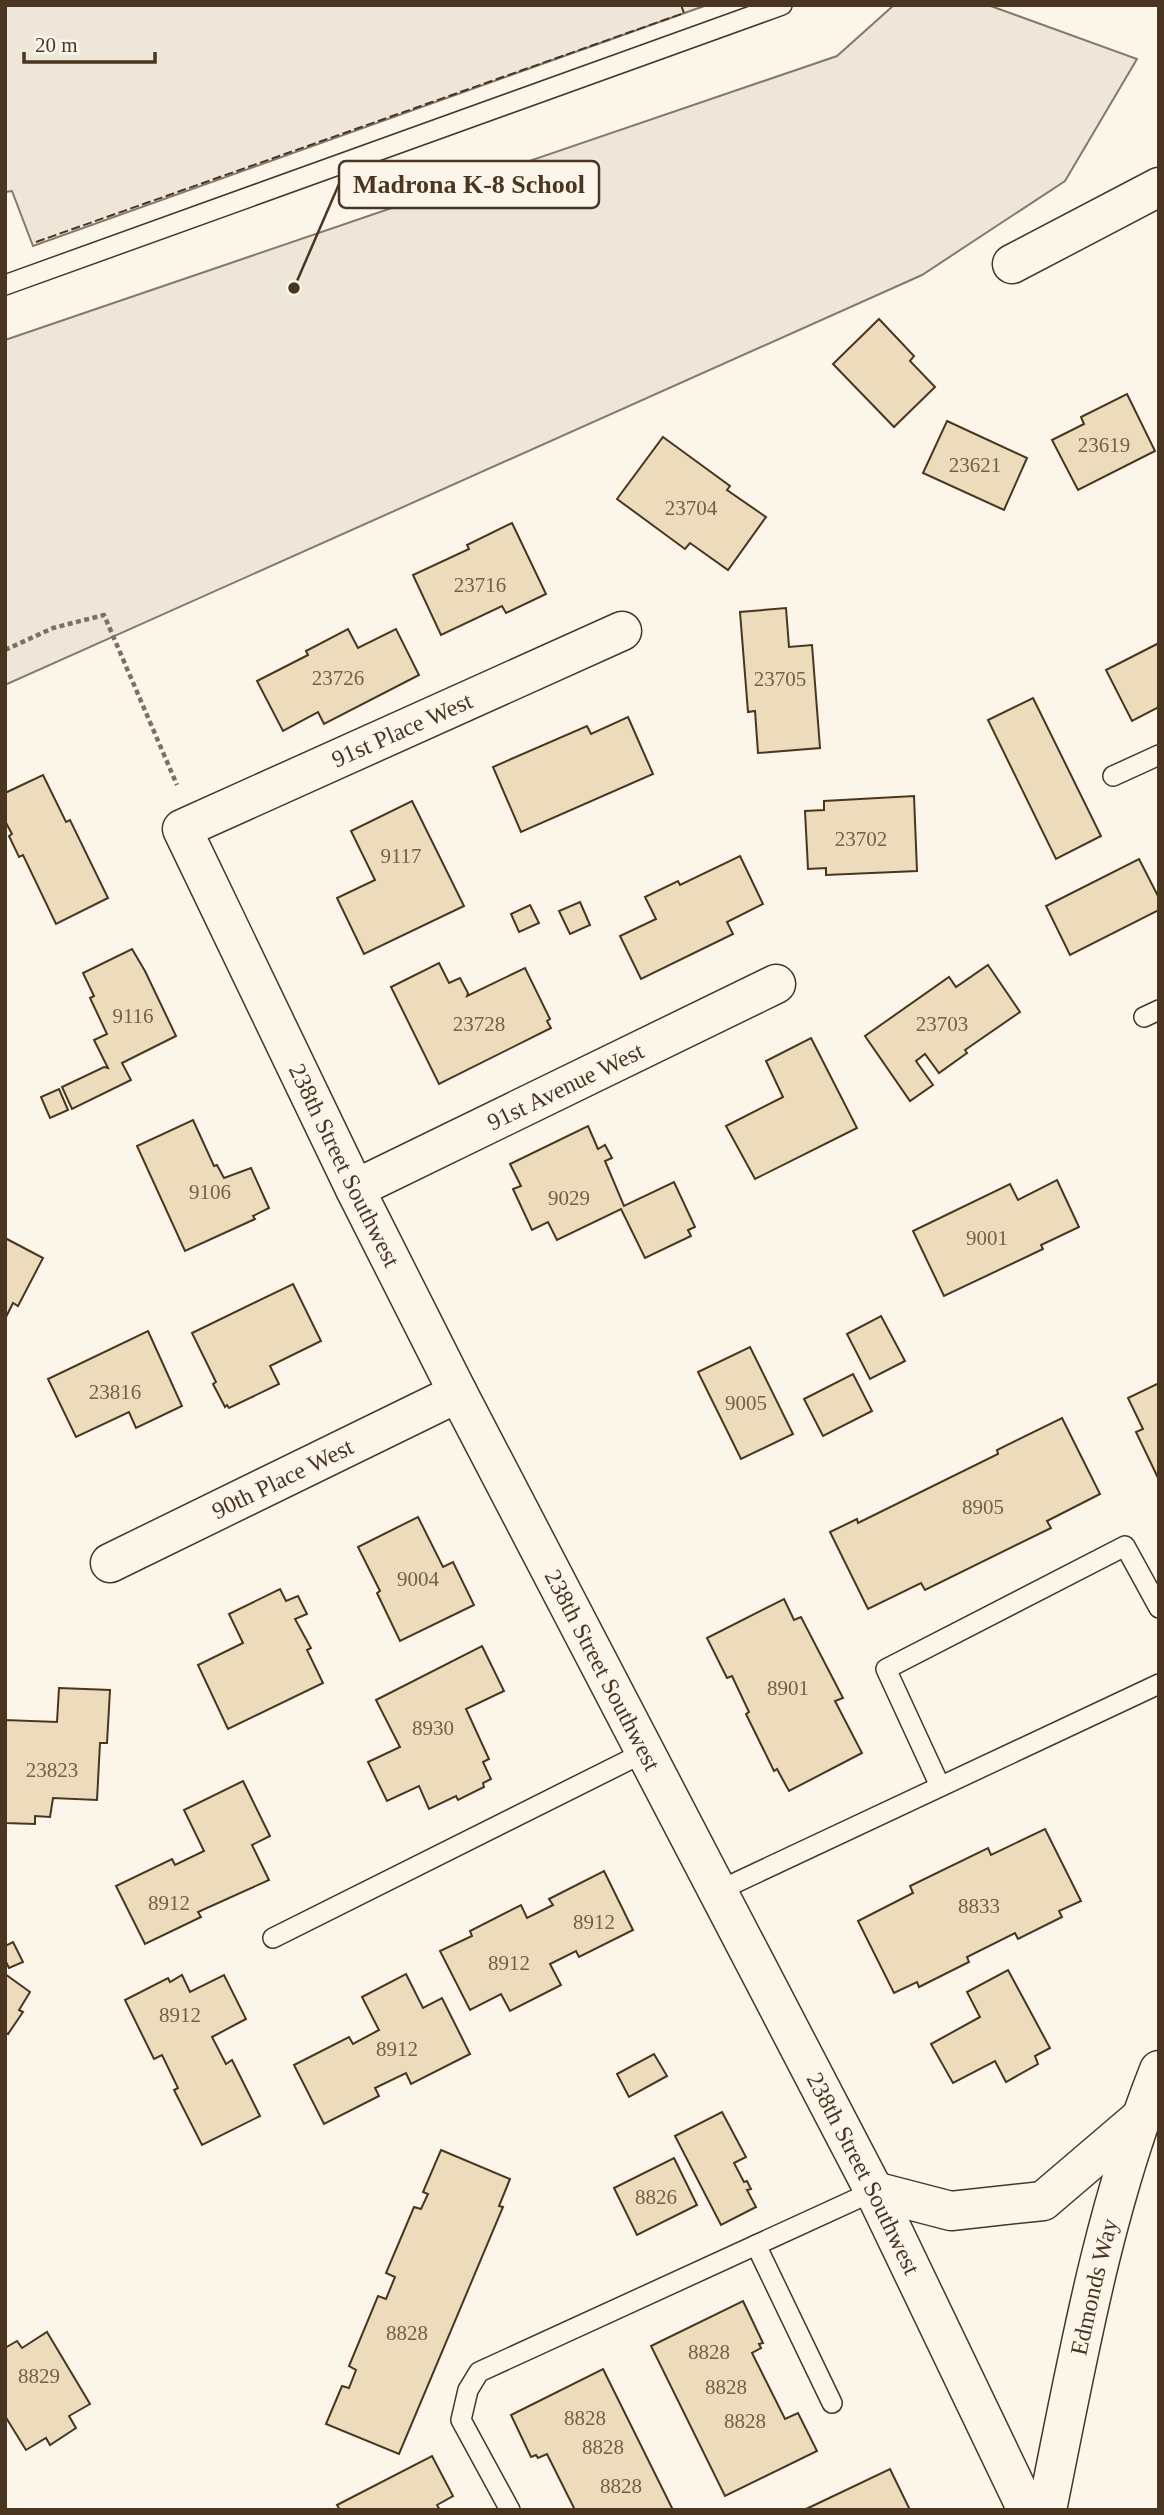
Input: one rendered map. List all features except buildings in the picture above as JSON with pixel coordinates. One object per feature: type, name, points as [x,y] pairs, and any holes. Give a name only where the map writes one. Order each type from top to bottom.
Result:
[{"type":"street","points":[[1012,264],[1159,187]]},
{"type":"street","name":"91st Place West","points":[[188,826],[622,631]]},
{"type":"street","name":"238th Street Southwest","points":[[188,826],[355,1189],[458,1393],[874,2190],[1027,2510]]},
{"type":"street","name":"91st Avenue West","points":[[355,1189],[776,984]]},
{"type":"street","name":"90th Place West","points":[[110,1563],[458,1393]]},
{"type":"street","name":"Edmonds Way","points":[[1047,2510],[1080,2346],[1126,2162],[1139,2119],[1159,2070]]},
{"type":"street","points":[[874,2190],[951,2211],[1043,2201],[1139,2119]]},
{"type":"lane","points":[[5,285],[782,5]]},
{"type":"lane","points":[[1113,776],[1159,755]]},
{"type":"lane","points":[[940,1786],[886,1669],[1125,1546],[1159,1608]]},
{"type":"lane","points":[[718,1891],[1159,1684]]},
{"type":"lane","points":[[273,1938],[645,1752]]},
{"type":"lane","points":[[510,2510],[461,2420],[468,2390],[479,2372],[874,2190]]},
{"type":"lane","points":[[756,2245],[832,2403]]},
{"type":"path","points":[[5,650],[53,628],[104,615],[188,826]]},
{"type":"shaded area","points":[[5,5],[707,5],[33,246],[12,191],[5,192]]},
{"type":"shaded area","points":[[894,5],[988,5],[1137,59],[1065,181],[922,275],[5,685],[5,340],[837,56]]},
{"type":"fence","points":[[36,242],[684,13],[681,5]]},
{"type":"place","name":"Madrona K-8 School","points":[[294,288]]}]
